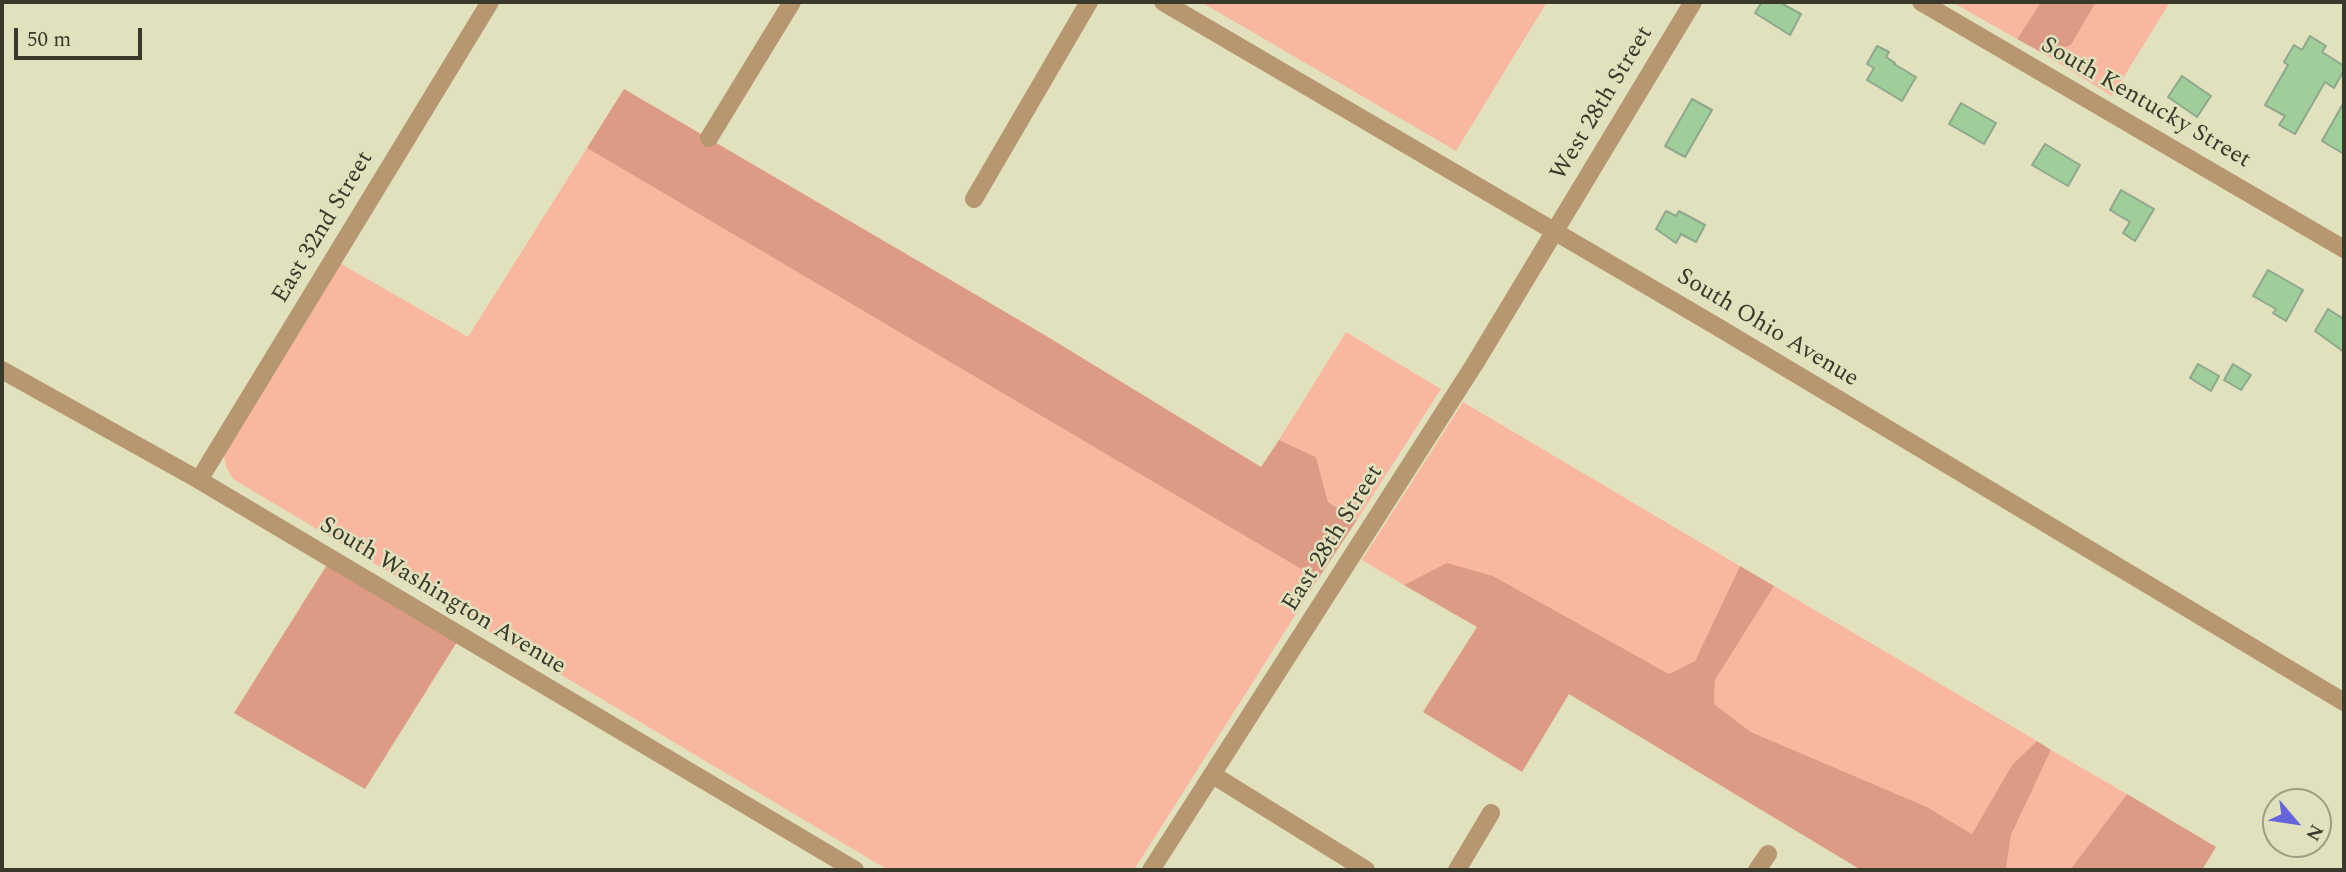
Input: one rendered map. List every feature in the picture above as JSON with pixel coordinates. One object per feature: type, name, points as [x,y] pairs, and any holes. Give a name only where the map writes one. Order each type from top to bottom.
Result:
[{"type":"street","name":"East 32nd Street","points":[[199,480],[490,2]]},
{"type":"street","points":[[709,138],[792,2]]},
{"type":"street","points":[[974,199],[1089,2]]},
{"type":"street","name":"South Ohio Avenue","points":[[1163,2],[2344,702]]},
{"type":"street","name":"West 28th Street","points":[[1555,232],[1693,2]]},
{"type":"street","name":"South Kentucky Street","points":[[1921,2],[2344,249]]},
{"type":"street","name":"East 28th Street","points":[[1151,870],[1466,377],[1555,232]]},
{"type":"street","name":"South Washington Avenue","points":[[2,370],[199,480],[855,870]]},
{"type":"street","points":[[1213,775],[1366,870]]},
{"type":"street","points":[[1457,870],[1491,813]]},
{"type":"street","points":[[1757,870],[1768,854]]},
{"type":"shaded area","points":[[1201,2],[1547,2],[1456,151]]},
{"type":"shaded area","points":[[1952,2],[2041,2],[2017,39]]},
{"type":"shaded area","points":[[2041,2],[2096,2],[2071,45],[2046,55],[2017,39]]},
{"type":"shaded area","points":[[2096,2],[2170,2],[2112,96],[2046,55],[2071,45]]},
{"type":"shaded area","points":[[624,89],[1043,334],[1261,467],[1279,440],[1316,457],[1328,502],[1357,520],[1318,579],[587,148]]},
{"type":"shaded area","points":[[587,148],[1318,579],[1134,870],[888,870],[233,479],[226,467],[223,451],[338,262],[468,337]]},
{"type":"shaded area","points":[[1346,332],[1441,389],[1357,520],[1328,502],[1316,457],[1279,440]]},
{"type":"shaded area","points":[[1463,402],[1740,566],[1695,661],[1669,674],[1493,576],[1447,564],[1404,585],[1362,560]]},
{"type":"shaded area","points":[[330,560],[460,637],[365,789],[234,713]]},
{"type":"shaded area","points":[[1447,563],[1493,576],[1669,674],[1695,661],[1740,566],[1774,586],[1715,680],[1714,704],[1751,732],[1927,807],[1972,834],[2012,765],[2037,741],[2051,750],[2011,835],[2006,868],[2008,870],[1861,870],[1569,694],[1522,772],[1423,712],[1477,627],[1404,585]]},
{"type":"shaded area","points":[[1774,586],[2037,741],[2012,765],[1972,834],[1927,807],[1751,732],[1714,704],[1715,680]]},
{"type":"shaded area","points":[[2051,750],[2127,794],[2070,870],[2008,870],[2006,868],[2011,835]]},
{"type":"shaded area","points":[[2127,794],[2216,847],[2202,870],[2070,870]]},
{"type":"building","points":[[1762,2],[1779,2],[1801,14],[1790,35],[1755,13]]},
{"type":"building","points":[[2310,36],[2326,46],[2322,52],[2344,66],[2344,70],[2334,88],[2325,82],[2295,134],[2279,125],[2285,116],[2265,105],[2288,65],[2284,62],[2294,45],[2302,50]]},
{"type":"building","points":[[1877,46],[1889,52],[1886,57],[1894,64],[1916,77],[1902,101],[1867,80],[1874,68],[1867,64]]},
{"type":"building","points":[[2182,76],[2211,96],[2197,117],[2168,97]]},
{"type":"building","points":[[1692,99],[1712,110],[1685,157],[1665,146]]},
{"type":"building","points":[[2344,102],[2344,154],[2322,141]]},
{"type":"building","points":[[1961,103],[1996,123],[1984,144],[1949,124]]},
{"type":"building","points":[[2045,144],[2080,165],[2068,186],[2032,165]]},
{"type":"building","points":[[2121,190],[2154,209],[2135,241],[2123,233],[2130,222],[2110,210]]},
{"type":"building","points":[[1666,211],[1676,216],[1679,211],[1705,225],[1696,242],[1681,234],[1676,243],[1656,229]]},
{"type":"building","points":[[2268,270],[2303,290],[2286,321],[2273,313],[2276,309],[2253,296]]},
{"type":"building","points":[[2328,309],[2342,318],[2344,313],[2344,352],[2315,331]]},
{"type":"building","points":[[2198,364],[2219,376],[2211,391],[2190,378]]},
{"type":"building","points":[[2233,364],[2251,375],[2241,390],[2224,380]]}]
